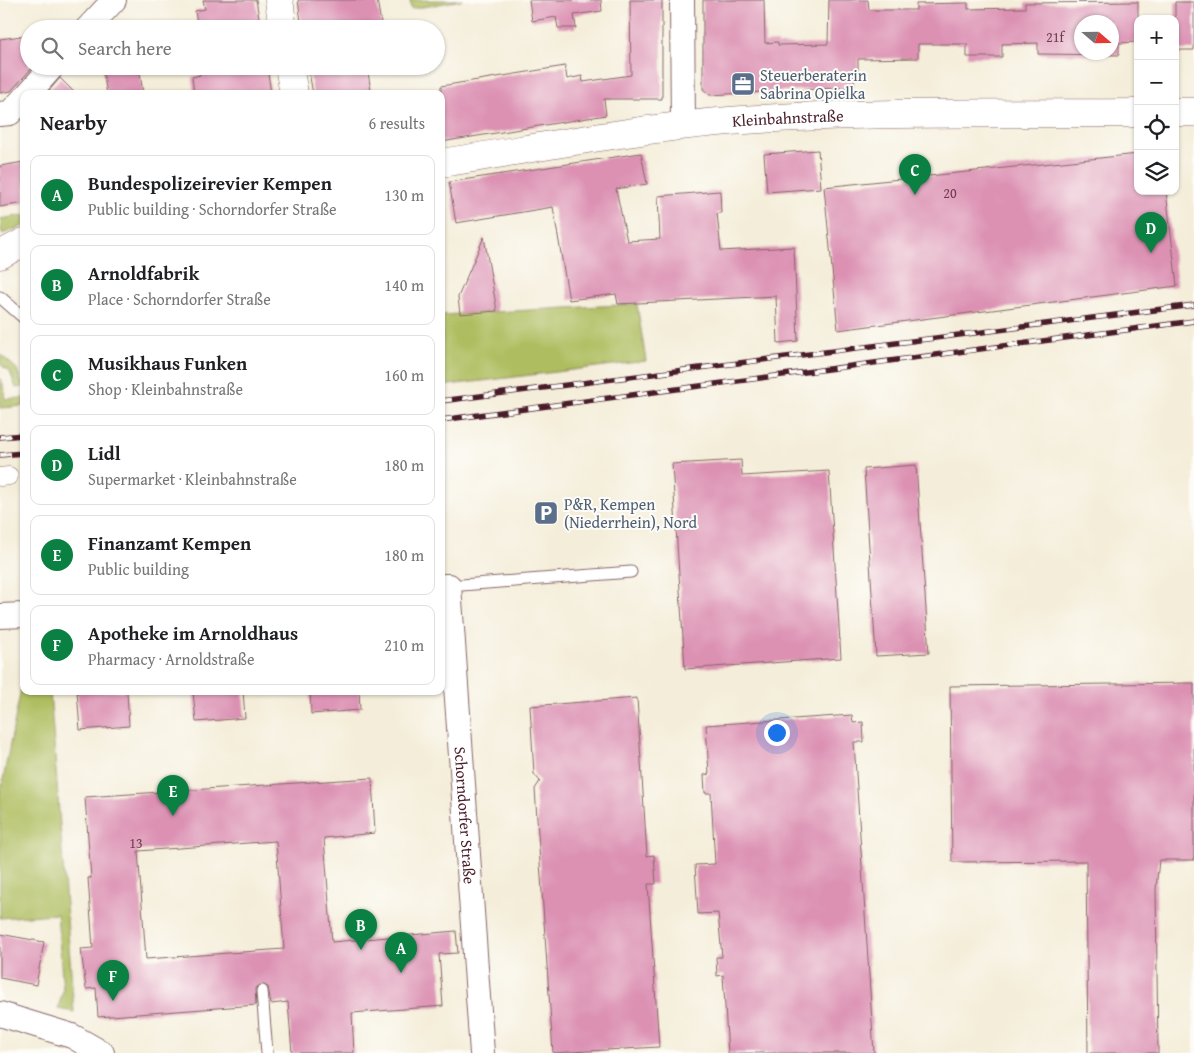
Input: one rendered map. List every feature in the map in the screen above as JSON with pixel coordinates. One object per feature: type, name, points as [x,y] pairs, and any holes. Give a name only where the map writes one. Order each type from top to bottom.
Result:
[{"type":"street","points":[[95,20],[114,0]]},
{"type":"street","points":[[279,0],[282,20]]},
{"type":"street","points":[[682,0],[683,126]]},
{"type":"street","points":[[32,90],[45,75]]},
{"type":"street","points":[[291,75],[293,90]]},
{"type":"street","points":[[0,114],[10,113],[20,102]]},
{"type":"street","name":"Kleinbahnstraße","points":[[445,162],[683,126],[778,118],[1134,112]]},
{"type":"street","points":[[1179,112],[1194,112]]},
{"type":"street","points":[[0,255],[20,244]]},
{"type":"street","name":"Schorndorfer Straße","points":[[445,586],[482,1053]]},
{"type":"street","points":[[0,616],[20,615]]},
{"type":"street","points":[[0,1014],[72,1036],[102,1053]]},
{"type":"lane","points":[[3,300],[20,310]]},
{"type":"lane","points":[[445,586],[631,572]]},
{"type":"lane","points":[[262,991],[267,1053]]},
{"type":"green space","points":[[410,0],[462,0],[411,9]]},
{"type":"green space","points":[[20,216],[20,227],[2,234],[0,219]]},
{"type":"green space","points":[[637,304],[646,361],[445,386],[445,315]]},
{"type":"green space","points":[[1,355],[17,369],[20,378],[20,387],[16,388],[10,372],[0,364]]},
{"type":"green space","points":[[0,378],[3,384],[5,399],[20,398],[20,406],[0,408]]},
{"type":"green space","points":[[20,693],[20,695],[50,695],[74,1012],[58,1009],[63,990],[57,914],[0,918],[0,795]]},
{"type":"building","points":[[203,0],[256,0],[259,20],[196,20],[195,11],[205,9]]},
{"type":"building","points":[[298,0],[377,0],[380,20],[301,20]]},
{"type":"building","points":[[529,0],[601,0],[602,11],[574,15],[576,28],[558,28],[556,17],[532,21]]},
{"type":"building","points":[[630,0],[662,0],[662,99],[604,99],[606,115],[445,141],[445,90],[441,90],[441,86],[565,66],[567,79],[582,76],[583,82],[631,75]]},
{"type":"building","points":[[703,0],[764,0],[765,43],[778,42],[778,45],[828,44],[829,0],[868,0],[869,10],[916,10],[916,4],[968,3],[968,9],[1025,8],[1025,3],[1138,2],[1138,15],[1134,15],[1134,42],[1119,43],[1119,15],[1074,15],[1074,54],[1038,54],[1038,43],[1002,44],[1002,57],[967,57],[967,44],[918,44],[918,58],[858,59],[858,76],[854,76],[854,87],[710,95],[703,89]]},
{"type":"building","points":[[1175,2],[1194,2],[1194,50],[1179,50],[1179,15],[1175,15]]},
{"type":"building","points":[[20,36],[20,75],[26,75],[11,91],[0,93],[0,39]]},
{"type":"building","points":[[104,75],[140,75],[142,90],[106,90]]},
{"type":"building","points":[[200,75],[268,75],[270,90],[194,90],[192,77]]},
{"type":"building","points":[[310,75],[368,75],[371,90],[312,90]]},
{"type":"building","points":[[60,78],[72,90],[50,90]]},
{"type":"building","points":[[818,150],[821,188],[767,192],[764,154]]},
{"type":"building","points":[[641,153],[647,184],[616,189],[627,241],[660,239],[658,196],[720,191],[721,213],[717,213],[721,251],[794,247],[798,341],[778,343],[776,296],[618,304],[616,294],[569,300],[553,207],[456,223],[449,182]]},
{"type":"building","points":[[1134,154],[1134,195],[1166,195],[1177,286],[838,330],[824,187]]},
{"type":"building","points":[[20,163],[20,204],[0,207],[0,166]]},
{"type":"building","points":[[484,237],[497,311],[460,314],[458,297]]},
{"type":"building","points":[[741,460],[742,476],[829,471],[841,658],[685,669],[672,464]]},
{"type":"building","points":[[916,465],[929,653],[876,656],[864,469]]},
{"type":"building","points":[[1194,683],[1194,860],[1159,860],[1156,889],[1158,1053],[1088,1053],[1086,861],[952,862],[950,686]]},
{"type":"building","points":[[77,695],[127,695],[129,726],[80,730]]},
{"type":"building","points":[[193,695],[243,695],[245,718],[196,722]]},
{"type":"building","points":[[310,695],[359,695],[360,710],[311,714]]},
{"type":"building","points":[[637,698],[647,856],[654,855],[656,884],[648,884],[659,1047],[553,1053],[535,789],[540,781],[534,774],[530,706]]},
{"type":"building","points":[[852,715],[853,723],[863,722],[864,742],[854,742],[874,1053],[728,1053],[723,975],[717,976],[716,957],[722,957],[718,913],[698,914],[695,865],[715,864],[711,793],[705,793],[704,775],[709,774],[706,725]]},
{"type":"building","points":[[372,778],[375,833],[324,838],[332,942],[456,931],[458,953],[439,954],[443,1006],[352,1013],[354,1053],[292,1053],[288,1002],[271,1004],[268,987],[262,984],[255,988],[256,1005],[98,1017],[96,988],[86,989],[81,949],[93,948],[88,878],[91,878],[85,797]],"holes":[[[276,841],[284,949],[146,959],[138,851]]]},
{"type":"building","points":[[0,934],[44,942],[36,985],[0,978]]},
{"type":"railway","points":[[445,400],[1194,305]]},
{"type":"railway","points":[[445,419],[1194,321]]},
{"type":"railway","points":[[0,437],[20,435]]},
{"type":"railway","points":[[0,455],[20,453]]},
{"type":"place","name":"Steuerberaterin Sabrina Opielka","points":[[743,84]]},
{"type":"place","name":"Musikhaus Funken","points":[[915,195]]},
{"type":"place","name":"Lidl","points":[[1151,253]]},
{"type":"place","name":"P&R, Kempen (Niederrhein), Nord","points":[[546,513]]},
{"type":"place","name":"Finanzamt Kempen","points":[[173,816]]},
{"type":"place","name":"Arnoldfabrik","points":[[361,950]]},
{"type":"place","name":"Bundespolizeirevier Kempen","points":[[401,973]]},
{"type":"place","name":"Apotheke im Arnoldhaus","points":[[113,1001]]}]
